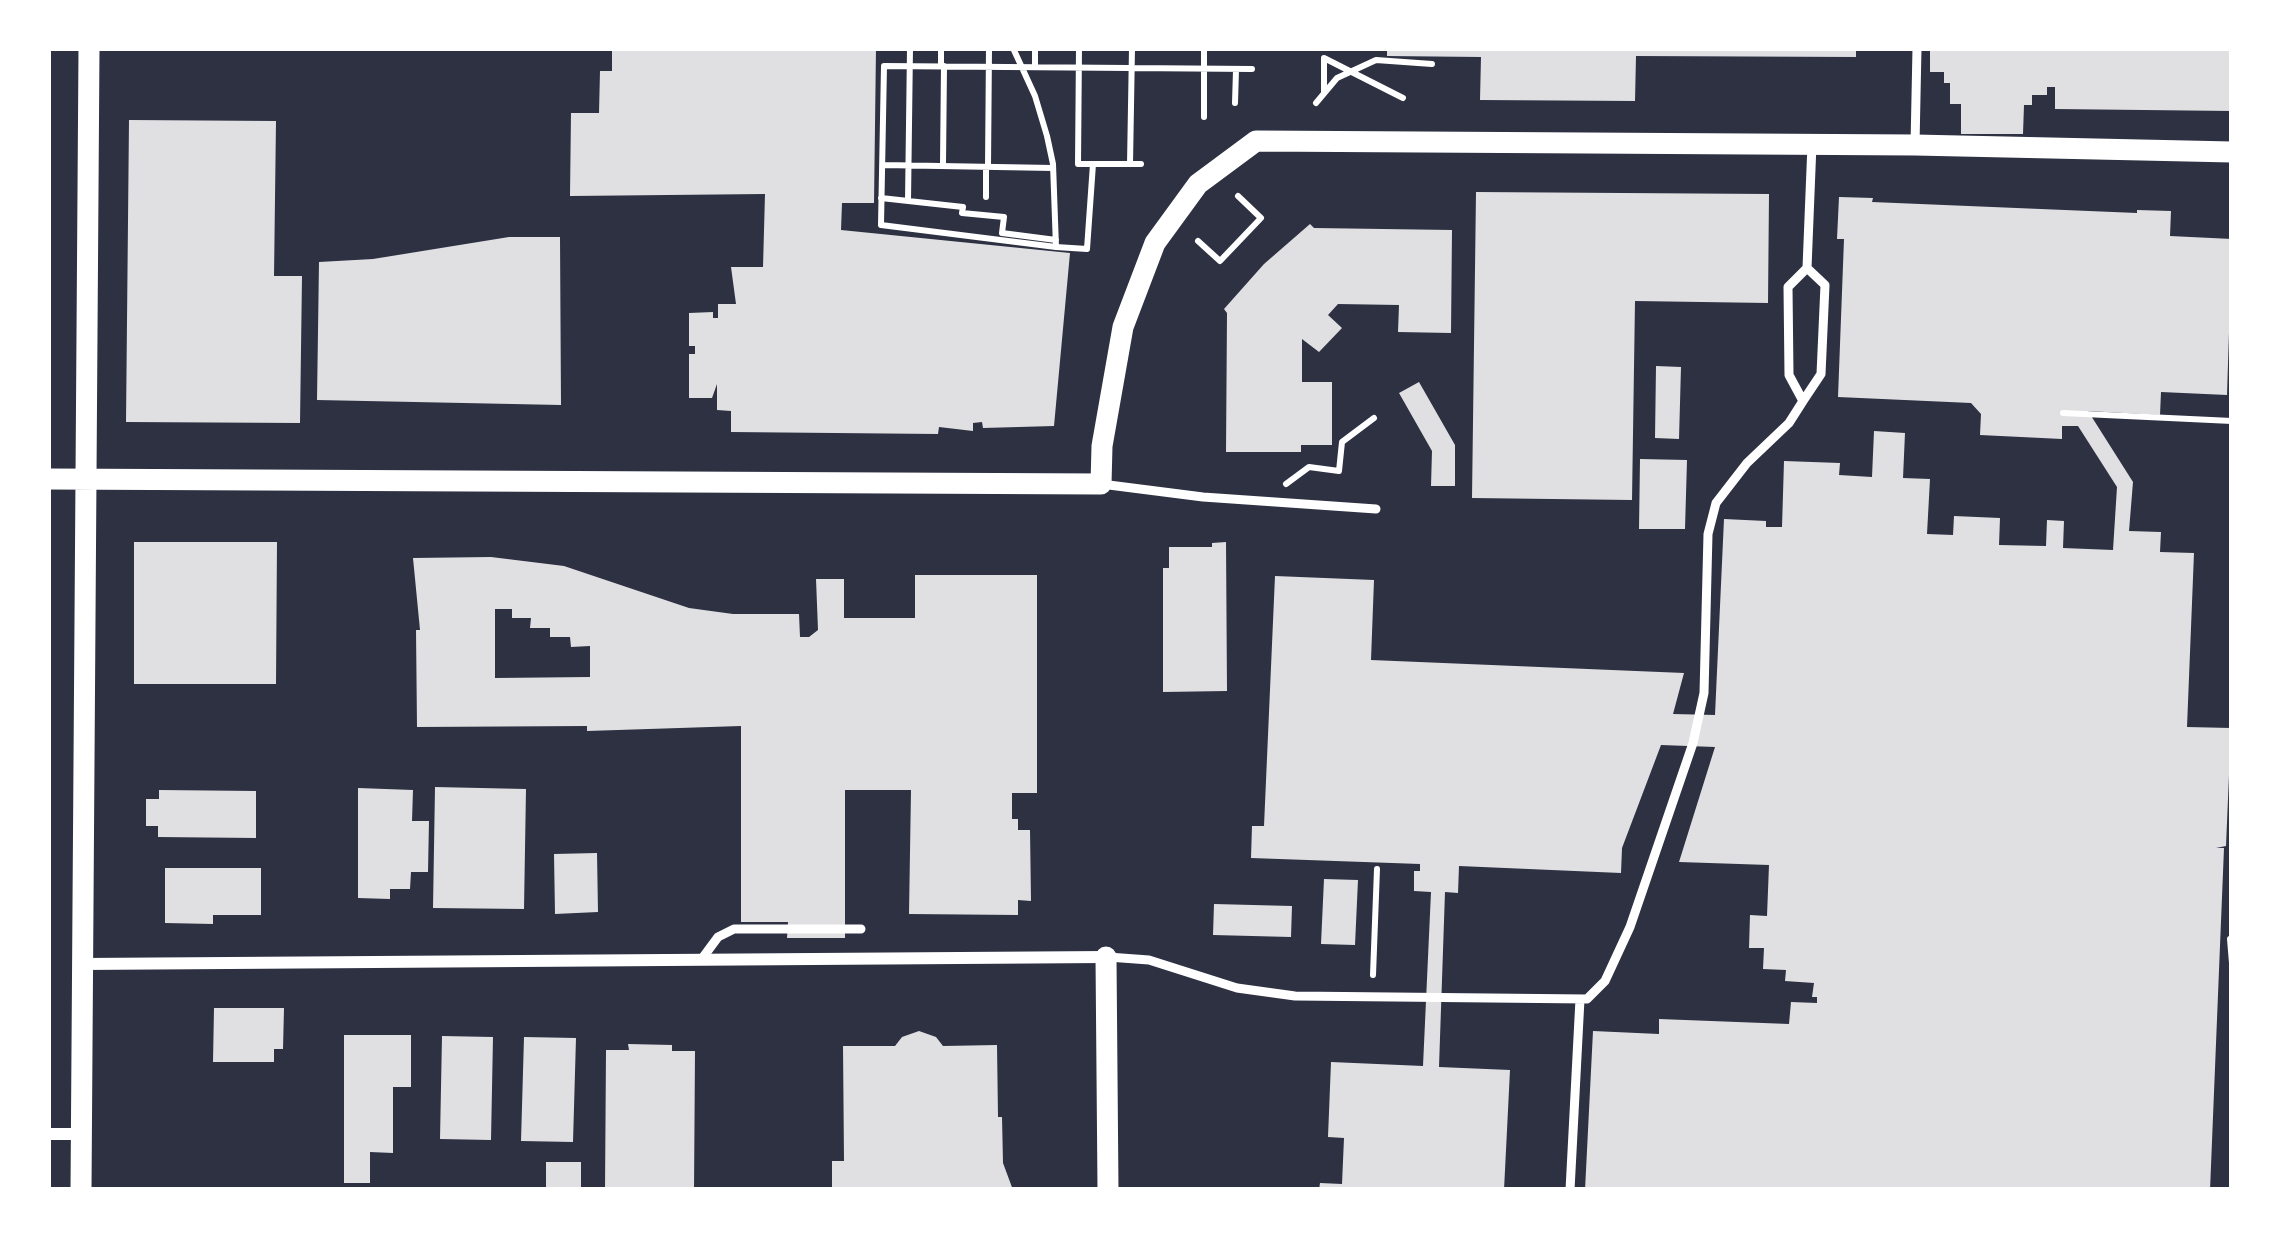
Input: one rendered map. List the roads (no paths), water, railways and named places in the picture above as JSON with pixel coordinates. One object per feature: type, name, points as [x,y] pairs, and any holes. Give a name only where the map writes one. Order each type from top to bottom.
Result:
[{"type":"street","points":[[80,1190],[89,48]]},
{"type":"street","points":[[48,479],[1101,484],[1102,446],[1123,327],[1155,243],[1198,184],[1256,141],[2232,152]]},
{"type":"street","points":[[82,964],[1106,957],[1108,1190]]},
{"type":"street","points":[[48,1134],[81,1134]]},
{"type":"lane","points":[[1915,145],[1916,48]]},
{"type":"lane","points":[[1803,401],[1789,375],[1789,287],[1807,268],[1812,144]]},
{"type":"lane","points":[[1106,957],[1149,960],[1237,988],[1295,996],[1587,999],[1605,982],[1630,927],[1693,743],[1704,693],[1708,533],[1716,503],[1747,463],[1789,423],[1822,374],[1826,285],[1807,268]]},
{"type":"lane","points":[[1101,484],[1376,509]]},
{"type":"lane","points":[[701,960],[718,938],[734,929],[861,929]]},
{"type":"lane","points":[[1570,1190],[1580,999]]}]
